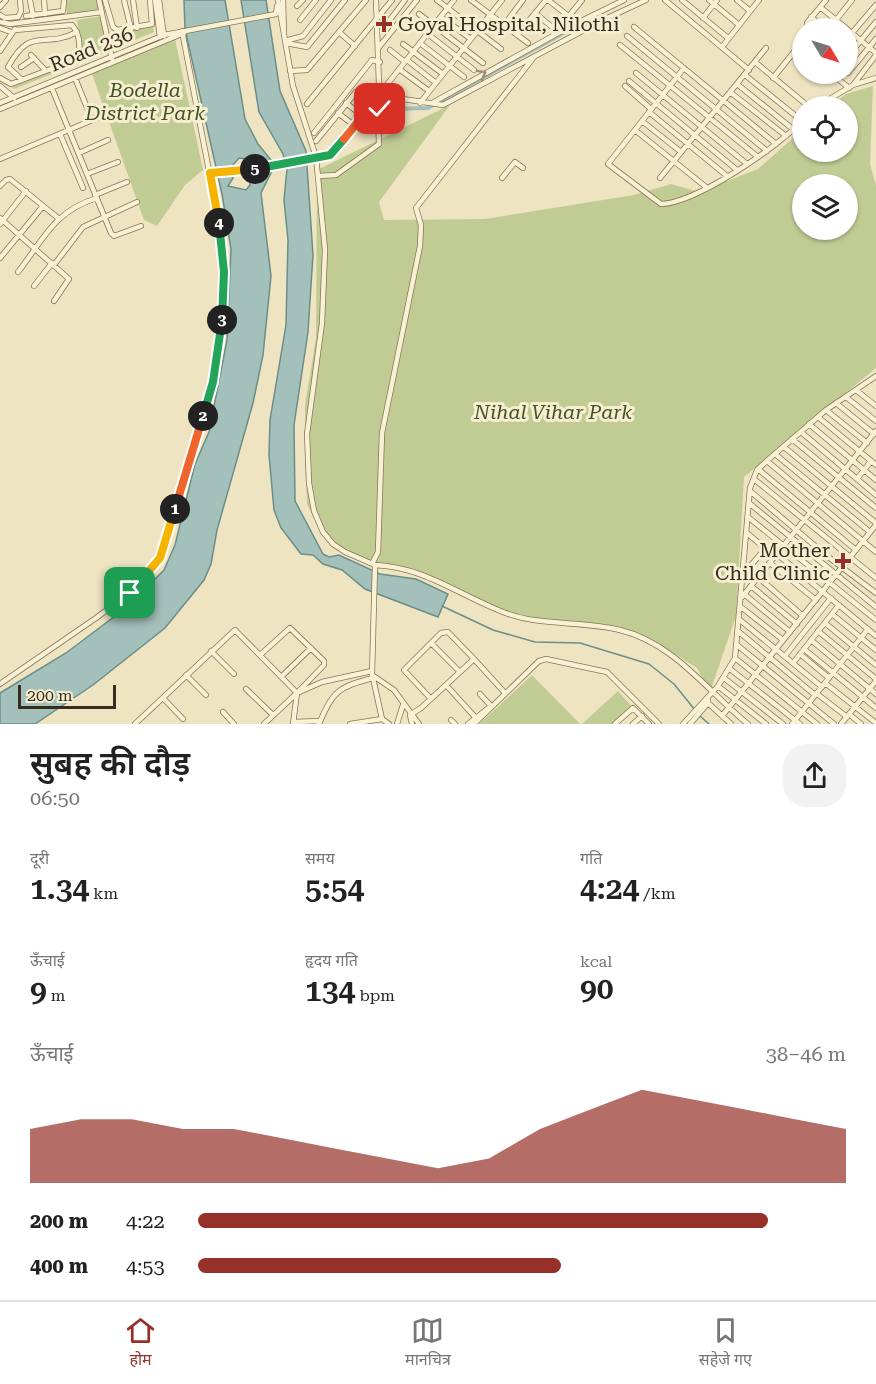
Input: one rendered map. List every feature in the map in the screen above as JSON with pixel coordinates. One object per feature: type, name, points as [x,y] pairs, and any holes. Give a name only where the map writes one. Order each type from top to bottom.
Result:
[{"type":"street","points":[[0,15],[6,18],[18,17],[21,11],[20,0]]},
{"type":"street","points":[[30,0],[36,39]]},
{"type":"street","points":[[44,0],[45,14]]},
{"type":"street","points":[[0,109],[15,100],[75,78],[112,60],[99,0]]},
{"type":"street","points":[[105,0],[117,30],[152,24],[150,0]]},
{"type":"street","points":[[124,0],[134,28]]},
{"type":"street","points":[[133,0],[134,28]]},
{"type":"street","name":"Road 236","points":[[0,103],[15,100],[162,39],[157,0]]},
{"type":"street","points":[[278,0],[290,71],[318,176],[325,263],[323,319],[307,434],[309,483],[314,512],[326,536],[342,551],[375,565],[406,568],[430,577],[493,608],[530,621],[604,627],[634,634],[667,651],[730,724]]},
{"type":"street","points":[[279,14],[283,2],[288,0]]},
{"type":"street","points":[[297,6],[303,0]]},
{"type":"street","points":[[300,20],[316,0]]},
{"type":"street","points":[[286,42],[303,36],[331,0]]},
{"type":"street","points":[[286,42],[307,47],[345,0]]},
{"type":"street","points":[[290,71],[307,70],[366,0]]},
{"type":"street","points":[[318,176],[336,175],[379,144],[381,139],[377,121],[380,113],[380,62],[376,0]]},
{"type":"street","points":[[308,104],[392,0]]},
{"type":"street","points":[[389,21],[405,0]]},
{"type":"street","points":[[379,48],[417,0]]},
{"type":"street","points":[[437,0],[501,49]]},
{"type":"street","points":[[210,173],[273,165],[334,152],[454,0]]},
{"type":"street","points":[[420,103],[502,0]]},
{"type":"street","points":[[517,35],[547,0],[570,17],[579,1]]},
{"type":"street","points":[[434,104],[569,27],[624,0]]},
{"type":"street","points":[[380,113],[404,99],[420,103],[447,103],[646,0]]},
{"type":"street","points":[[665,0],[749,70]]},
{"type":"street","points":[[682,0],[728,38]]},
{"type":"street","points":[[737,0],[750,11]]},
{"type":"street","points":[[722,47],[759,0]]},
{"type":"street","points":[[838,18],[852,0]]},
{"type":"street","points":[[0,7],[6,1],[12,7]]},
{"type":"street","points":[[26,16],[63,11],[64,1]]},
{"type":"street","points":[[475,1],[528,43]]},
{"type":"street","points":[[504,25],[522,1]]},
{"type":"street","points":[[703,18],[713,1],[739,25]]},
{"type":"street","points":[[811,18],[824,1]]},
{"type":"street","points":[[858,22],[876,5]]},
{"type":"street","points":[[820,7],[834,18]]},
{"type":"street","points":[[0,22],[15,24],[109,13]]},
{"type":"street","points":[[162,39],[183,32],[279,14]]},
{"type":"street","points":[[419,14],[483,63]]},
{"type":"street","points":[[535,14],[552,27]]},
{"type":"street","points":[[441,17],[471,39]]},
{"type":"street","points":[[858,44],[876,22]]},
{"type":"street","points":[[0,38],[15,24]]},
{"type":"street","points":[[4,86],[77,58],[79,48],[77,32],[69,24],[8,30]]},
{"type":"street","points":[[415,24],[474,70]]},
{"type":"street","points":[[634,27],[776,144]]},
{"type":"street","points":[[0,51],[8,30]]},
{"type":"street","points":[[22,80],[8,67],[19,49],[36,39],[56,40],[77,32]]},
{"type":"street","points":[[0,684],[66,641],[130,593],[152,570],[163,552],[213,382],[221,330],[224,272],[222,238],[183,32]]},
{"type":"street","points":[[339,32],[355,46]]},
{"type":"street","points":[[627,36],[767,151]]},
{"type":"street","points":[[851,87],[876,54],[858,38]]},
{"type":"street","points":[[858,60],[876,39]]},
{"type":"street","points":[[420,43],[464,77]]},
{"type":"street","points":[[403,44],[443,74]]},
{"type":"street","points":[[620,45],[758,157]]},
{"type":"street","points":[[660,178],[766,48]]},
{"type":"street","points":[[390,50],[436,83]]},
{"type":"street","points":[[773,78],[792,54]]},
{"type":"street","points":[[21,66],[32,56],[45,70]]},
{"type":"street","points":[[389,724],[382,719],[373,675],[372,596],[378,552],[382,433],[420,246],[421,225],[416,208],[534,57]]},
{"type":"street","points":[[314,133],[372,60],[380,62]]},
{"type":"street","points":[[755,62],[796,96]]},
{"type":"street","points":[[684,68],[608,164],[635,187],[661,204],[680,200],[727,176],[767,151],[792,132]]},
{"type":"street","points":[[399,69],[429,91]]},
{"type":"street","points":[[636,73],[747,164]]},
{"type":"street","points":[[744,75],[792,113]]},
{"type":"street","points":[[0,78],[15,100]]},
{"type":"street","points":[[75,78],[92,120]]},
{"type":"street","points":[[835,96],[851,87],[876,78]]},
{"type":"street","points":[[629,81],[737,170]]},
{"type":"street","points":[[737,84],[792,128]]},
{"type":"street","points":[[846,84],[851,87]]},
{"type":"street","points":[[625,86],[688,144],[727,176]]},
{"type":"street","points":[[53,91],[103,215],[114,236],[141,226]]},
{"type":"street","points":[[316,141],[356,92],[371,105]]},
{"type":"street","points":[[730,92],[786,136]]},
{"type":"street","points":[[346,103],[363,116]]},
{"type":"street","points":[[338,113],[355,126]]},
{"type":"street","points":[[0,159],[102,116]]},
{"type":"street","points":[[642,121],[681,152]]},
{"type":"street","points":[[635,130],[706,187]]},
{"type":"street","points":[[60,134],[83,188]]},
{"type":"street","points":[[78,153],[108,140]]},
{"type":"street","points":[[87,174],[118,162]]},
{"type":"street","points":[[502,178],[515,162],[523,168]]},
{"type":"street","points":[[0,186],[8,179],[58,218]]},
{"type":"street","points":[[18,272],[58,218],[78,204],[127,182]]},
{"type":"street","points":[[26,192],[1,221],[69,279],[54,301]]},
{"type":"street","points":[[34,286],[83,227],[103,215],[136,202]]},
{"type":"street","points":[[0,258],[43,206]]},
{"type":"street","points":[[691,723],[724,678],[735,658],[743,596],[750,490],[758,469],[826,410],[876,377]]},
{"type":"street","points":[[856,390],[876,406]]},
{"type":"street","points":[[846,396],[876,421]]},
{"type":"street","points":[[743,596],[875,432],[836,403]]},
{"type":"street","points":[[826,410],[867,443]]},
{"type":"street","points":[[818,417],[874,463],[857,479]]},
{"type":"street","points":[[809,424],[876,480]]},
{"type":"street","points":[[801,432],[876,495]]},
{"type":"street","points":[[792,439],[876,508]]},
{"type":"street","points":[[722,716],[876,524],[784,447]]},
{"type":"street","points":[[775,454],[870,532]]},
{"type":"street","points":[[767,461],[876,552]]},
{"type":"street","points":[[758,469],[856,550]]},
{"type":"street","points":[[754,479],[876,578]]},
{"type":"street","points":[[750,490],[876,593]]},
{"type":"street","points":[[749,503],[876,607]]},
{"type":"street","points":[[840,522],[847,514]]},
{"type":"street","points":[[748,517],[876,619]]},
{"type":"street","points":[[747,533],[876,636]]},
{"type":"street","points":[[752,564],[765,549]]},
{"type":"street","points":[[770,563],[816,600]]},
{"type":"street","points":[[758,577],[803,616]]},
{"type":"street","points":[[751,586],[797,624]]},
{"type":"street","points":[[743,596],[790,632]]},
{"type":"street","points":[[785,656],[831,598]]},
{"type":"street","points":[[793,663],[839,605]]},
{"type":"street","points":[[741,607],[783,640]]},
{"type":"street","points":[[832,614],[876,650]]},
{"type":"street","points":[[740,620],[793,663],[825,682]]},
{"type":"street","points":[[825,622],[876,665]]},
{"type":"street","points":[[260,655],[290,628],[324,661],[324,665],[264,724]]},
{"type":"street","points":[[794,722],[868,629]]},
{"type":"street","points":[[138,723],[235,630],[297,693]]},
{"type":"street","points":[[431,699],[404,670],[446,631],[505,693]]},
{"type":"street","points":[[818,631],[876,680],[843,723]]},
{"type":"street","points":[[739,632],[816,694],[861,724]]},
{"type":"street","points":[[811,640],[876,694]]},
{"type":"street","points":[[431,643],[460,672]]},
{"type":"street","points":[[737,645],[834,724]]},
{"type":"street","points":[[281,677],[311,648]]},
{"type":"street","points":[[804,649],[876,708]]},
{"type":"street","points":[[211,651],[234,674]]},
{"type":"street","points":[[800,654],[825,682],[876,723]]},
{"type":"street","points":[[735,658],[817,724]]},
{"type":"street","points":[[410,715],[474,659]]},
{"type":"street","points":[[468,724],[542,660],[552,659],[602,669],[659,724]]},
{"type":"street","points":[[730,669],[794,722],[800,724]]},
{"type":"street","points":[[186,675],[206,695]]},
{"type":"street","points":[[297,693],[293,723],[320,723],[331,699],[340,688],[373,675]]},
{"type":"street","points":[[297,693],[322,682],[373,675],[394,690],[410,715],[419,724]]},
{"type":"street","points":[[724,678],[783,724]]},
{"type":"street","points":[[446,685],[475,717]]},
{"type":"street","points":[[718,686],[765,724]]},
{"type":"street","points":[[246,689],[273,715]]},
{"type":"street","points":[[480,694],[491,705]]},
{"type":"street","points":[[162,698],[183,718]]},
{"type":"street","points":[[709,700],[728,708],[748,724]]},
{"type":"street","points":[[683,724],[695,710],[709,700]]},
{"type":"street","points":[[397,724],[403,705]]},
{"type":"street","points":[[474,724],[491,705]]},
{"type":"street","points":[[615,724],[632,708],[649,724]]},
{"type":"street","points":[[223,712],[234,724]]},
{"type":"street","points":[[410,715],[412,724]]},
{"type":"street","points":[[633,724],[642,716]]},
{"type":"street","points":[[350,724],[382,719]]},
{"type":"green space","points":[[65,0],[96,0],[100,11],[67,14]]},
{"type":"green space","points":[[102,16],[105,53],[14,89],[8,84],[82,55],[77,20]]},
{"type":"green space","points":[[153,26],[154,32],[112,49],[114,33]]},
{"type":"green space","name":"Bodella District Park","points":[[175,39],[203,170],[185,185],[157,226],[144,220],[92,74]]},
{"type":"green space","name":"Nihal Vihar Park","points":[[873,86],[870,164],[876,185],[876,368],[744,477],[736,616],[710,692],[697,668],[675,654],[629,633],[521,621],[492,610],[448,584],[371,561],[333,546],[320,531],[307,504],[305,451],[305,405],[316,338],[317,170],[450,105],[379,202],[384,220],[485,219],[634,195],[671,184],[699,192],[758,169],[792,139],[792,162],[858,162],[858,96],[843,96]]},
{"type":"green space","points":[[532,675],[580,724],[479,724]]},
{"type":"green space","points":[[618,691],[633,708],[615,724],[582,724]]},
{"type":"water","points":[[184,0],[225,0],[245,119],[258,144],[271,160],[273,169],[261,193],[271,276],[263,355],[253,403],[217,530],[211,564],[204,580],[165,628],[93,685],[35,724],[0,724],[0,693],[66,653],[127,607],[164,570],[175,545],[195,464],[209,432],[227,340],[231,249],[222,194],[185,29]],"holes":[[[239,158],[258,165],[258,171],[250,174],[250,185],[246,190],[228,186],[233,178],[232,166]]]},
{"type":"water","points":[[241,0],[266,0],[280,91],[306,151],[313,255],[308,332],[294,425],[295,501],[323,554],[329,557],[339,555],[380,574],[416,579],[448,594],[438,617],[365,589],[342,570],[323,564],[313,555],[301,554],[281,528],[274,510],[269,455],[270,420],[286,325],[288,240],[284,200],[287,169],[283,154],[259,112]]},
{"type":"waterway","points":[[392,109],[428,108],[589,19]]},
{"type":"waterway","points":[[442,606],[493,630],[535,642],[580,643],[649,664],[674,684],[695,710]]},
{"type":"waterway","points":[[700,716],[709,724]]},
{"type":"place","name":"Goyal Hospital, Nilothi","points":[[384,24]]},
{"type":"place","name":"Mother Child Clinic","points":[[843,561]]},
{"type":"route","points":[[130,593],[152,570],[165,546],[179,489],[213,382],[218,357],[224,304],[224,272],[222,238],[210,173],[252,170],[330,155],[379,96],[380,109]]}]
